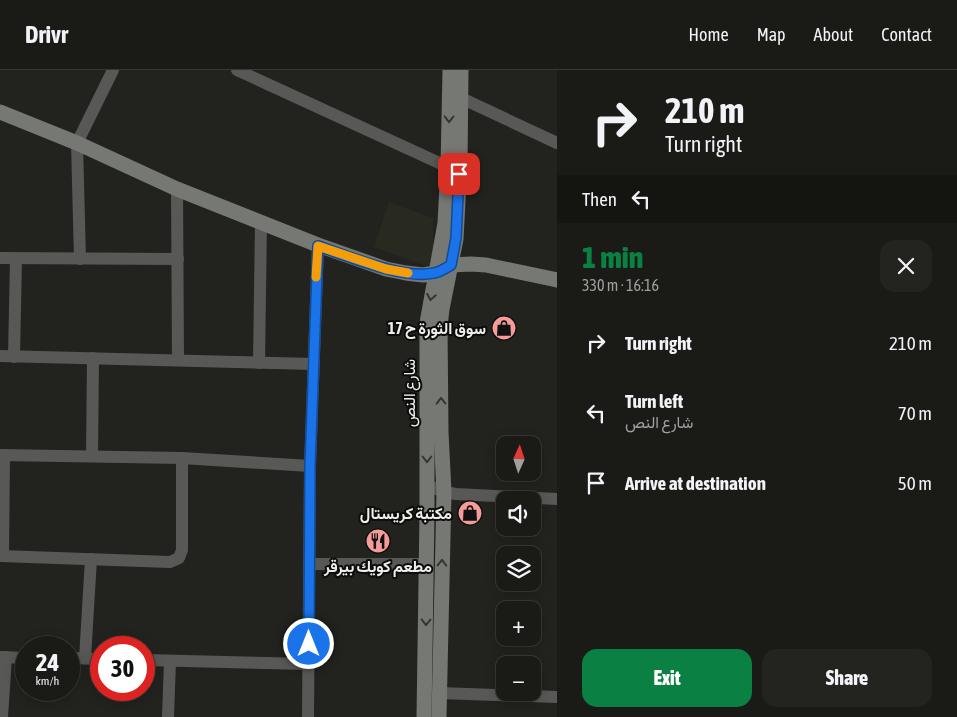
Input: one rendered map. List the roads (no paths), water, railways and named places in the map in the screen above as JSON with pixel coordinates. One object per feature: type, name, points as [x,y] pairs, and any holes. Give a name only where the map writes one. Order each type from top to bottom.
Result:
[{"type":"main road","name":"شارع النص","points":[[424,717],[427,564],[427,323],[445,223],[450,70]]},
{"type":"main road","name":"شارع النص","points":[[438,717],[444,492],[441,432],[440,326],[456,238],[461,70]]},
{"type":"main road","points":[[0,112],[177,189],[318,246],[386,269],[424,275],[435,273],[451,265],[471,264],[486,265],[557,280]]},
{"type":"street","points":[[80,259],[77,144],[113,70]]},
{"type":"street","points":[[237,70],[448,167]]},
{"type":"street","points":[[461,98],[557,143]]},
{"type":"street","points":[[177,189],[178,360]]},
{"type":"street","points":[[259,362],[261,222]]},
{"type":"street","points":[[308,717],[310,466],[318,246]]},
{"type":"street","points":[[0,258],[178,259]]},
{"type":"street","points":[[14,357],[16,258]]},
{"type":"street","points":[[0,356],[314,364]]},
{"type":"street","points":[[92,456],[93,358]]},
{"type":"street","points":[[182,458],[182,550],[179,558],[170,562],[2,556],[2,455],[182,458],[310,466]]},
{"type":"street","points":[[427,484],[444,492],[466,495],[557,499]]},
{"type":"street","points":[[85,658],[91,559]]},
{"type":"street","points":[[310,564],[427,564]]},
{"type":"street","points":[[2,717],[3,657]]},
{"type":"street","points":[[80,658],[90,658]]},
{"type":"street","points":[[155,660],[309,664]]},
{"type":"street","points":[[168,717],[170,661]]},
{"type":"street","points":[[439,693],[557,697]]},
{"type":"place","name":"سوق الثورة ح 17","points":[[504,328]]},
{"type":"place","name":"مكتبة كريستال","points":[[470,513]]},
{"type":"place","name":"مطعم كويك بيرقر","points":[[378,541]]}]
